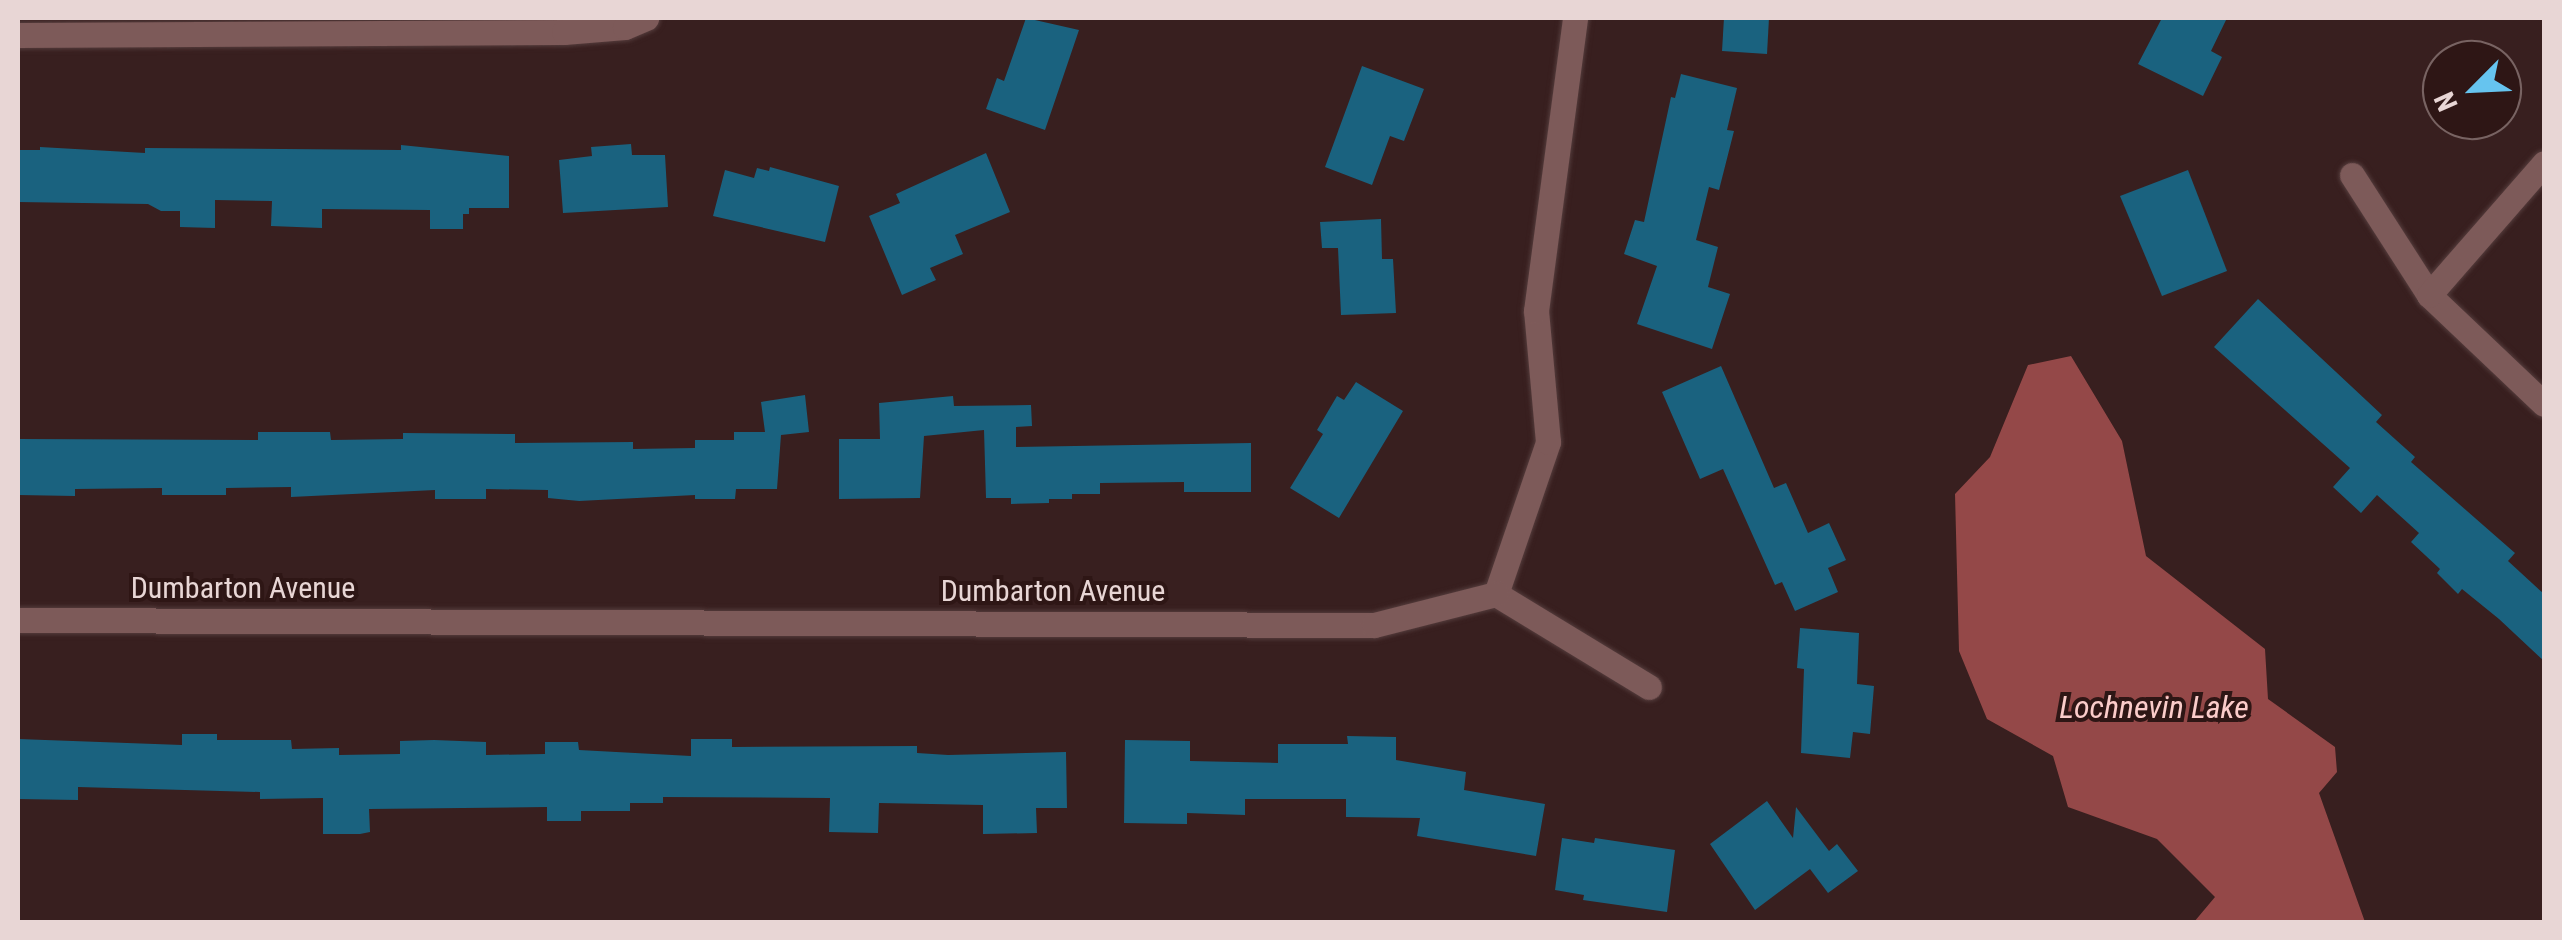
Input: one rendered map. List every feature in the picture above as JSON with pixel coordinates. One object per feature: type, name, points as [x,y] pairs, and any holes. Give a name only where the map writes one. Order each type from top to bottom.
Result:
[{"type":"street","points":[[18,35],[564,32],[624,27],[646,18]]},
{"type":"street","points":[[1576,18],[1536,311],[1548,442],[1496,594],[1649,687]]},
{"type":"street","points":[[2429,296],[2544,163]]},
{"type":"street","points":[[2352,174],[2429,296],[2544,404]]},
{"type":"street","name":"Dumbarton Avenue","points":[[18,620],[1374,625],[1496,594]]},
{"type":"water","name":"Lochnevin Lake","points":[[2071,356],[2122,441],[2146,556],[2265,649],[2268,699],[2335,747],[2337,772],[2319,793],[2365,922],[2194,922],[2215,897],[2157,839],[2068,807],[2053,756],[1987,719],[1959,651],[1955,494],[1990,457],[2028,365]]},
{"type":"building","points":[[1026,18],[1079,30],[1045,130],[986,109],[997,78],[1004,81]]},
{"type":"building","points":[[1724,18],[1769,18],[1767,54],[1722,51]]},
{"type":"building","points":[[2162,18],[2227,18],[2211,51],[2222,57],[2203,96],[2138,64]]},
{"type":"building","points":[[1362,66],[1424,89],[1404,141],[1390,136],[1372,185],[1325,167]]},
{"type":"building","points":[[1681,74],[1737,88],[1727,130],[1734,131],[1719,190],[1709,187],[1696,240],[1718,247],[1708,287],[1730,294],[1712,349],[1637,324],[1657,266],[1624,254],[1635,220],[1644,222],[1671,97],[1675,98]]},
{"type":"building","points":[[631,144],[632,155],[665,155],[668,207],[563,213],[559,160],[592,156],[591,147]]},
{"type":"building","points":[[401,145],[509,156],[509,208],[469,208],[469,214],[463,214],[463,229],[430,229],[430,210],[322,209],[322,228],[271,226],[272,201],[215,200],[215,228],[180,227],[180,211],[161,211],[148,204],[18,202],[18,150],[401,150]]},
{"type":"building","points":[[986,153],[1010,212],[955,235],[963,254],[930,268],[936,280],[902,295],[869,216],[900,203],[896,194]]},
{"type":"building","points":[[770,167],[839,186],[825,242],[713,216],[725,170],[754,178],[757,168],[769,171]]},
{"type":"building","points":[[2188,170],[2227,271],[2162,296],[2120,196]]},
{"type":"building","points":[[1381,219],[1382,259],[1393,259],[1396,313],[1341,315],[1338,248],[1322,248],[1320,222]]},
{"type":"building","points":[[2258,299],[2382,415],[2376,422],[2415,457],[2411,462],[2515,553],[2508,561],[2544,594],[2544,661],[2462,589],[2458,594],[2437,573],[2440,569],[2411,542],[2419,533],[2377,495],[2361,513],[2333,487],[2350,468],[2214,347]]},
{"type":"building","points":[[1721,366],[1774,488],[1786,483],[1808,533],[1829,523],[1846,560],[1828,568],[1838,592],[1795,611],[1782,582],[1775,585],[1723,469],[1700,479],[1662,392]]},
{"type":"building","points":[[1356,382],[1403,411],[1339,518],[1290,488],[1323,434],[1317,430],[1337,396],[1344,400]]},
{"type":"building","points":[[805,395],[809,432],[781,435],[777,489],[736,489],[735,499],[695,499],[695,495],[579,501],[548,498],[548,490],[486,489],[486,499],[435,499],[435,490],[291,497],[291,487],[226,488],[226,495],[162,495],[162,488],[75,489],[75,496],[18,495],[18,439],[258,440],[258,432],[330,432],[331,440],[403,439],[403,433],[515,434],[515,443],[633,442],[633,449],[695,448],[695,440],[734,440],[734,432],[765,432],[761,402]]},
{"type":"building","points":[[953,396],[954,406],[1031,405],[1032,426],[1016,427],[1016,447],[1251,443],[1251,492],[1184,492],[1184,482],[1100,483],[1100,494],[1072,494],[1072,499],[1049,499],[1049,503],[1011,504],[1011,498],[986,498],[984,430],[924,436],[920,498],[839,499],[839,439],[880,439],[879,403]]},
{"type":"building","points":[[1800,628],[1859,633],[1857,684],[1874,686],[1870,734],[1853,732],[1850,758],[1801,753],[1804,669],[1797,668]]},
{"type":"building","points":[[182,734],[217,734],[217,740],[291,740],[292,749],[339,748],[339,755],[400,754],[400,741],[434,740],[486,742],[486,755],[545,754],[545,742],[578,742],[579,750],[691,756],[691,739],[732,739],[732,747],[917,746],[917,753],[948,755],[1066,752],[1067,808],[1036,808],[1037,833],[983,834],[983,805],[879,803],[878,833],[829,832],[830,798],[663,797],[663,803],[630,803],[630,811],[581,811],[581,821],[547,821],[547,807],[369,809],[370,832],[323,834],[323,798],[260,799],[260,792],[78,787],[78,800],[18,799],[18,739],[182,745]]},
{"type":"building","points":[[1347,736],[1396,737],[1396,760],[1466,772],[1464,790],[1545,804],[1536,856],[1417,836],[1420,818],[1346,817],[1346,799],[1245,799],[1245,815],[1187,813],[1187,824],[1124,823],[1125,740],[1190,741],[1190,761],[1278,763],[1278,744],[1348,744]]},
{"type":"building","points":[[1767,801],[1793,838],[1796,807],[1829,851],[1837,844],[1858,871],[1828,893],[1810,869],[1755,910],[1710,844]]},
{"type":"building","points":[[1562,838],[1594,843],[1595,838],[1675,850],[1667,912],[1583,900],[1584,895],[1555,890]]}]
